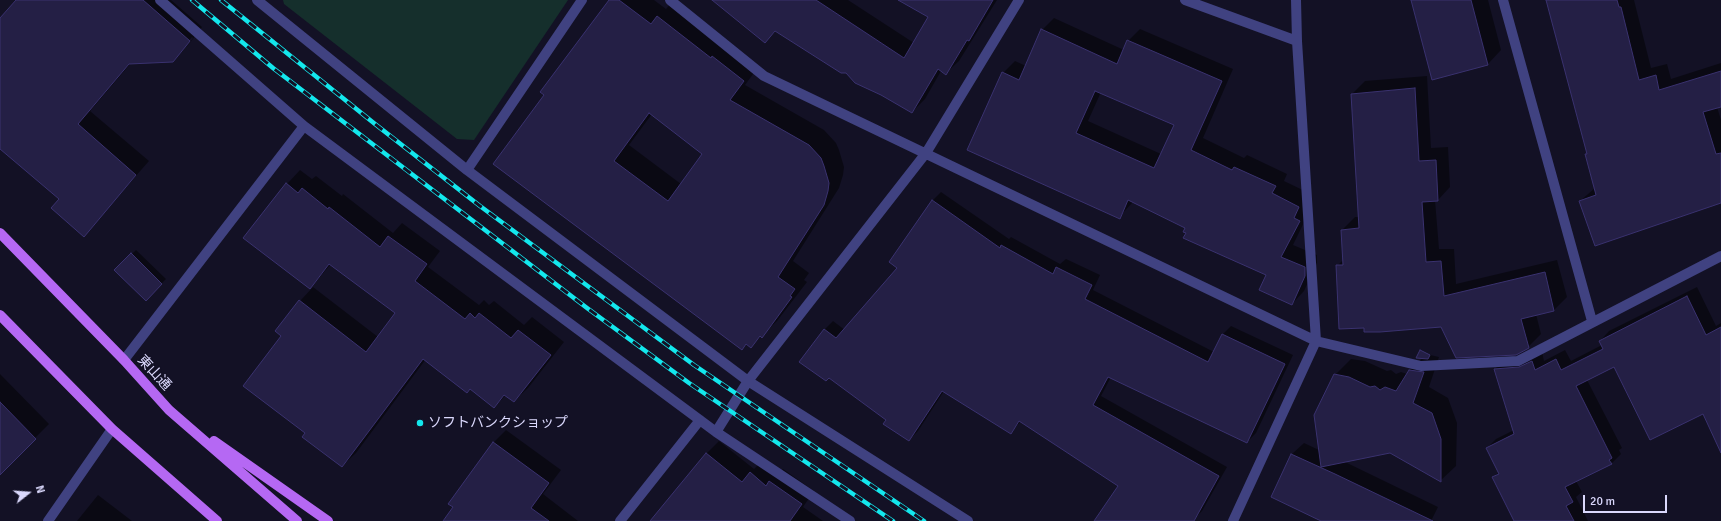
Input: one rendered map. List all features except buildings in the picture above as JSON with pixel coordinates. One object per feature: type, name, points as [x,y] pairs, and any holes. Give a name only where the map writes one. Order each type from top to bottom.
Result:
[{"type":"main road","name":"東山通","points":[[0,233],[124,360],[169,410],[297,521]]},
{"type":"main road","points":[[0,315],[112,429],[217,521]]},
{"type":"main road","points":[[169,410],[328,521]]},
{"type":"street","points":[[160,0],[304,126],[716,432],[850,521]]},
{"type":"street","points":[[257,0],[467,170],[748,381],[968,521]]},
{"type":"street","points":[[467,170],[582,0]]},
{"type":"street","points":[[670,0],[764,76],[1316,340],[1421,366],[1518,360],[1721,256]]},
{"type":"street","points":[[716,432],[748,381],[926,153],[1019,0]]},
{"type":"street","points":[[1185,0],[1297,41]]},
{"type":"street","points":[[1233,521],[1316,340],[1297,41],[1296,0]]},
{"type":"street","points":[[1503,0],[1592,321]]},
{"type":"street","points":[[124,360],[304,126]]},
{"type":"street","points":[[620,521],[700,420]]},
{"type":"street","points":[[48,521],[112,429]]},
{"type":"green space","points":[[283,0],[568,0],[474,140],[457,139],[284,4]]},
{"type":"railway","points":[[192,0],[273,68],[587,308],[689,383],[893,521]]},
{"type":"railway","points":[[221,0],[480,206],[694,365],[924,521]]},
{"type":"place","name":"ソフトバンクショップ","points":[[420,423]]}]
